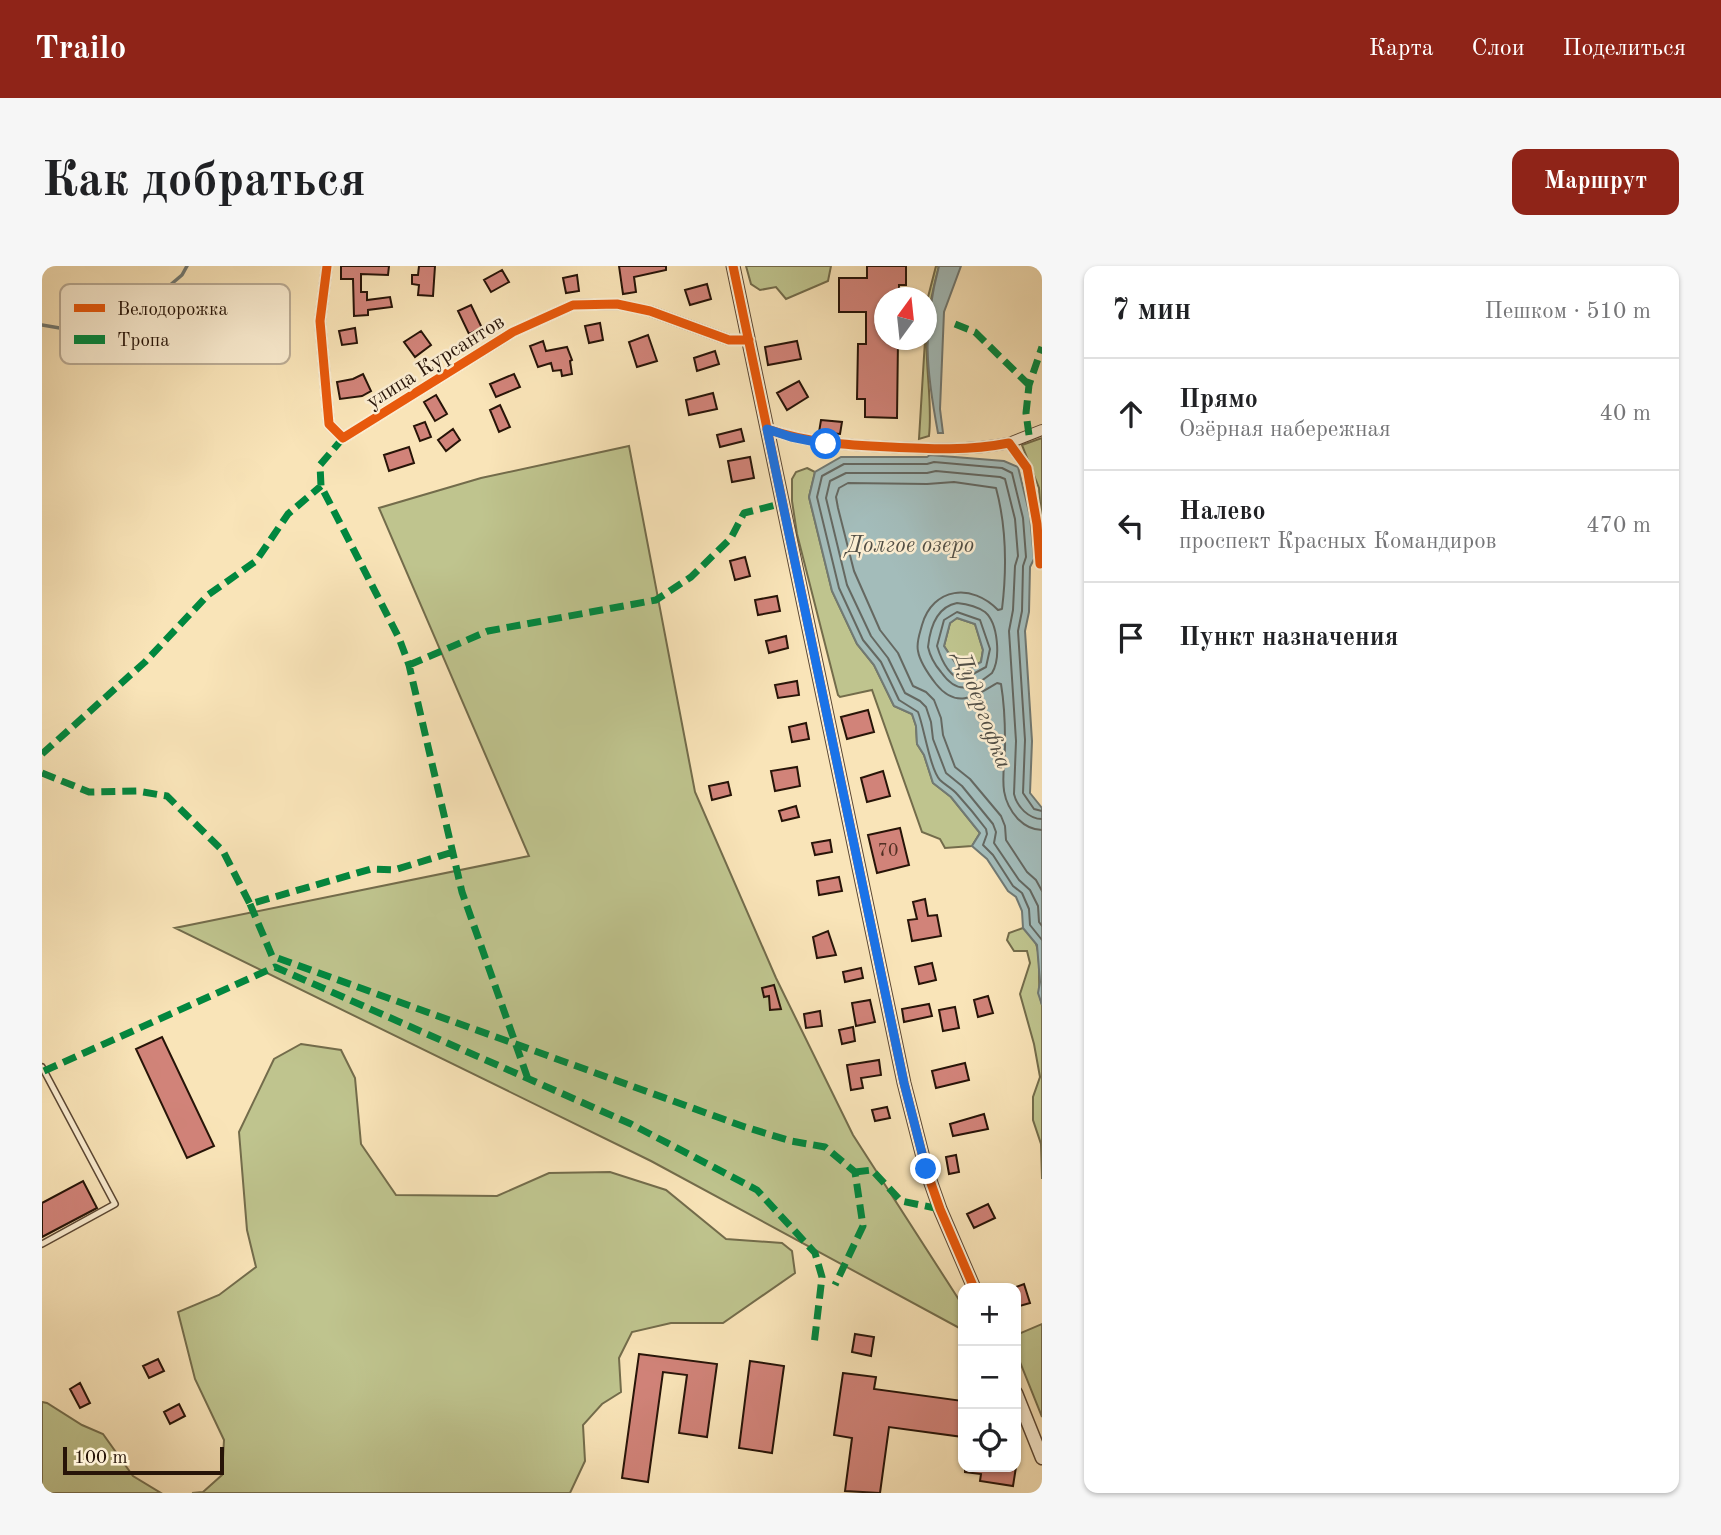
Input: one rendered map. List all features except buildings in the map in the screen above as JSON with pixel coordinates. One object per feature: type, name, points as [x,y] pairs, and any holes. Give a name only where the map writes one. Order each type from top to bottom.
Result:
[{"type":"street","name":"улица Курсантов","points":[[327,266],[320,321],[329,424],[343,438],[513,332],[573,305],[617,304],[650,311],[729,340],[749,340]]},
{"type":"street","points":[[733,266],[904,1083],[926,1169],[972,1283]]},
{"type":"street","points":[[767,429],[826,444],[936,449],[985,448],[1009,443],[1042,430]]},
{"type":"street","points":[[1009,443],[1027,468],[1037,524],[1040,565]]},
{"type":"street","points":[[1021,1406],[1042,1458]]},
{"type":"lane","points":[[42,1068],[115,1205],[42,1244]]},
{"type":"green space","points":[[746,266],[831,266],[828,281],[786,299],[776,287],[760,290],[751,284]]},
{"type":"green space","points":[[936,266],[939,266],[934,287],[931,287]]},
{"type":"green space","points":[[924,350],[927,350],[930,409],[929,436],[919,439]]},
{"type":"green space","points":[[1042,438],[1042,533],[1039,488],[1022,445]]},
{"type":"green space","points":[[629,446],[695,792],[776,978],[853,1135],[958,1298],[958,1327],[651,1161],[175,928],[529,856],[379,508],[481,478]]},
{"type":"green space","points":[[807,468],[815,472],[809,497],[832,591],[857,644],[874,665],[894,706],[912,714],[917,744],[924,755],[933,783],[951,797],[980,833],[972,846],[945,848],[940,839],[922,832],[872,690],[840,697],[838,695],[797,534],[792,501],[792,479],[796,472]]},
{"type":"green space","points":[[957,618],[975,624],[983,650],[981,662],[961,673],[944,646],[950,623]]},
{"type":"green space","points":[[1023,928],[1035,942],[1039,962],[1042,1005],[1042,1179],[1041,1144],[1033,1120],[1033,1097],[1040,1077],[1020,994],[1030,963],[1027,951],[1014,951],[1007,940],[1009,933]]},
{"type":"green space","points":[[301,1044],[341,1050],[355,1078],[361,1144],[396,1195],[497,1196],[549,1173],[610,1172],[666,1190],[726,1239],[782,1243],[792,1251],[795,1273],[723,1323],[671,1323],[632,1332],[619,1358],[621,1392],[602,1404],[583,1425],[585,1461],[570,1493],[192,1493],[203,1492],[222,1475],[224,1440],[195,1379],[178,1312],[219,1295],[256,1267],[247,1230],[239,1132],[274,1059]]},
{"type":"green space","points":[[1042,1324],[1042,1417],[1021,1364],[1021,1333]]},
{"type":"green space","points":[[42,1402],[103,1434],[133,1476],[161,1493],[42,1493]]},
{"type":"water","points":[[939,266],[961,266],[944,312],[940,409],[943,433],[938,433],[929,369],[928,350],[937,350],[937,287],[934,287]]},
{"type":"water","name":"Долгое озеро","points":[[930,455],[1004,461],[1018,467],[1030,516],[1034,559],[1030,567],[1029,612],[1025,631],[1032,741],[1030,793],[1042,808],[1042,1005],[1038,993],[1040,982],[1037,945],[1023,928],[1022,911],[1016,897],[1008,891],[987,859],[972,846],[980,833],[951,797],[933,783],[924,755],[917,744],[912,714],[894,706],[874,665],[857,644],[832,591],[809,497],[815,472],[841,457]],"holes":[[[957,618],[975,624],[983,650],[981,662],[962,673],[944,646],[950,623]]]},
{"type":"waterway","points":[[171,284],[182,275],[187,266]]},
{"type":"waterway","points":[[42,325],[60,328]]},
{"type":"marked path","points":[[955,324],[975,332],[1029,385]]},
{"type":"marked path","points":[[1029,435],[1026,413],[1029,385],[1042,347]]},
{"type":"marked path","points":[[343,438],[320,465],[321,486],[399,638],[409,665],[462,892],[528,1079]]},
{"type":"marked path","points":[[42,754],[145,662],[208,595],[256,561],[288,514],[321,486]]},
{"type":"marked path","points":[[409,665],[488,631],[656,600],[691,577],[731,538],[744,513],[784,503]]},
{"type":"marked path","points":[[42,773],[89,792],[137,791],[167,796],[223,851],[250,904],[371,869],[394,870],[453,852]]},
{"type":"marked path","points":[[250,904],[272,956],[745,1127],[791,1141],[825,1147],[855,1172],[863,1226],[835,1285]]},
{"type":"marked path","points":[[44,1071],[275,967],[631,1124],[757,1190],[815,1253],[822,1277],[814,1345]]},
{"type":"marked path","points":[[855,1172],[872,1170],[901,1201],[940,1209]]},
{"type":"cycle path","points":[[327,266],[320,321],[329,424],[343,438],[513,332],[573,305],[617,304],[650,311],[729,340],[749,340]]},
{"type":"cycle path","points":[[733,266],[904,1083],[926,1169],[972,1283]]},
{"type":"cycle path","points":[[767,429],[813,440],[874,446],[950,449],[1009,443],[1027,468],[1037,524],[1040,564]]},
{"type":"route","points":[[826,444],[767,429],[904,1083],[926,1169]]},
{"type":"water label","name":"Дудергофка","points":[[984,710]]}]
